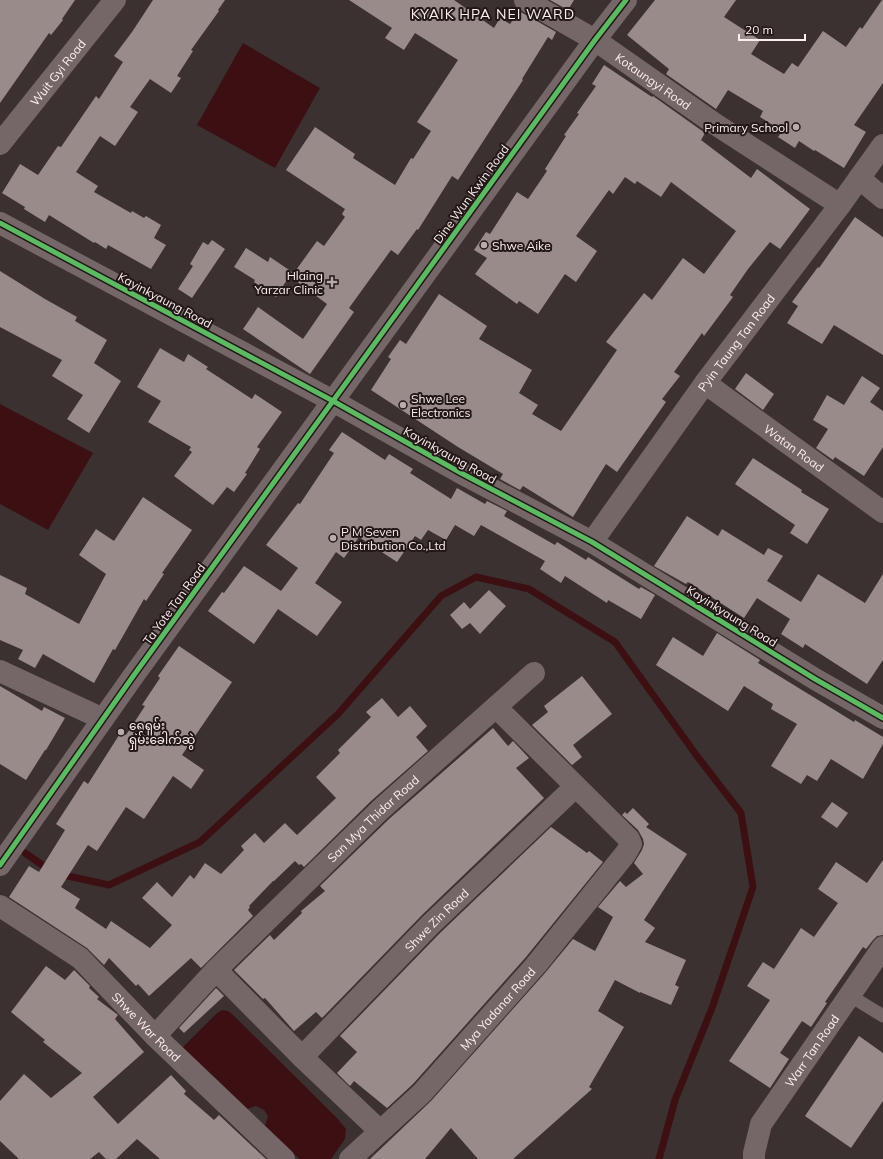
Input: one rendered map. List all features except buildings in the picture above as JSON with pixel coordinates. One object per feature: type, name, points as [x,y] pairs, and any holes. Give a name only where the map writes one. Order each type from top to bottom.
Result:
[{"type":"street","name":"Wuit Gyi Road","points":[[0,144],[115,0]]},
{"type":"street","name":"Kotaungyi Road","points":[[525,0],[595,40],[715,124],[840,205]]},
{"type":"street","name":"Dine Wun Kwin Road","points":[[333,401],[595,40],[626,0]]},
{"type":"street","name":"Pyin Taung Tan Road","points":[[592,542],[705,383],[840,205],[883,145]]},
{"type":"street","points":[[859,178],[883,198]]},
{"type":"street","name":"Kayinkyaung Road","points":[[0,223],[333,401],[461,473],[592,542],[815,679],[883,718]]},
{"type":"street","name":"Watan Road","points":[[705,383],[883,512]]},
{"type":"street","name":"Ta Yote Tan Road","points":[[0,864],[333,401]]},
{"type":"street","points":[[0,671],[103,719]]},
{"type":"street","name":"San Mya Thidar Road","points":[[155,1036],[216,970],[380,810],[534,672]]},
{"type":"street","points":[[496,707],[575,787]]},
{"type":"street","name":"Mya Yadanar Road","points":[[350,1159],[422,1093],[536,965],[626,853],[631,844],[629,840],[575,787]]},
{"type":"street","name":"Shwe Zin Road","points":[[302,1057],[431,924],[575,787]]},
{"type":"street","name":"Shwe War Road","points":[[0,906],[80,958],[155,1036],[284,1159]]},
{"type":"street","name":"Warr Tan Road","points":[[754,1159],[761,1124],[883,947]]},
{"type":"street","points":[[216,970],[302,1057],[380,1131]]},
{"type":"lane","points":[[849,995],[883,1016]]},
{"type":"shaded area","points":[[243,43],[320,88],[275,168],[197,125]]},
{"type":"shaded area","points":[[0,404],[93,453],[48,530],[0,504]]},
{"type":"shaded area","points":[[222,1010],[228,1011],[232,1014],[337,1118],[346,1129],[345,1139],[331,1159],[300,1159],[265,1126],[268,1116],[264,1110],[256,1106],[247,1109],[182,1050],[184,1046],[217,1013]]},
{"type":"waterway","points":[[25,853],[54,873],[109,885],[200,842],[338,714],[441,596],[476,577],[529,589],[615,642],[697,756],[741,813],[753,887],[712,1008],[675,1100],[659,1159]]},
{"type":"cycle path","points":[[0,865],[134,675],[595,40],[626,0]]},
{"type":"cycle path","points":[[0,223],[333,401],[461,473],[592,542],[815,679],[883,718]]},
{"type":"place","name":"Primary School","points":[[796,127]]},
{"type":"place","name":"Shwe Aike","points":[[484,245]]},
{"type":"place","name":"Hlaing Yarzar Clinic","points":[[332,282]]},
{"type":"place","name":"Shwe Lee Electronics","points":[[403,405]]},
{"type":"place","name":"P M Seven Distribution Co.,Ltd","points":[[333,538]]},
{"type":"place","name":"ရွှေရှမ်း ရှမ်းခေါက်ဆွဲ","points":[[121,732]]},
{"type":"district","name":"KYAIK HPA NEI WARD","points":[[493,14]]}]
